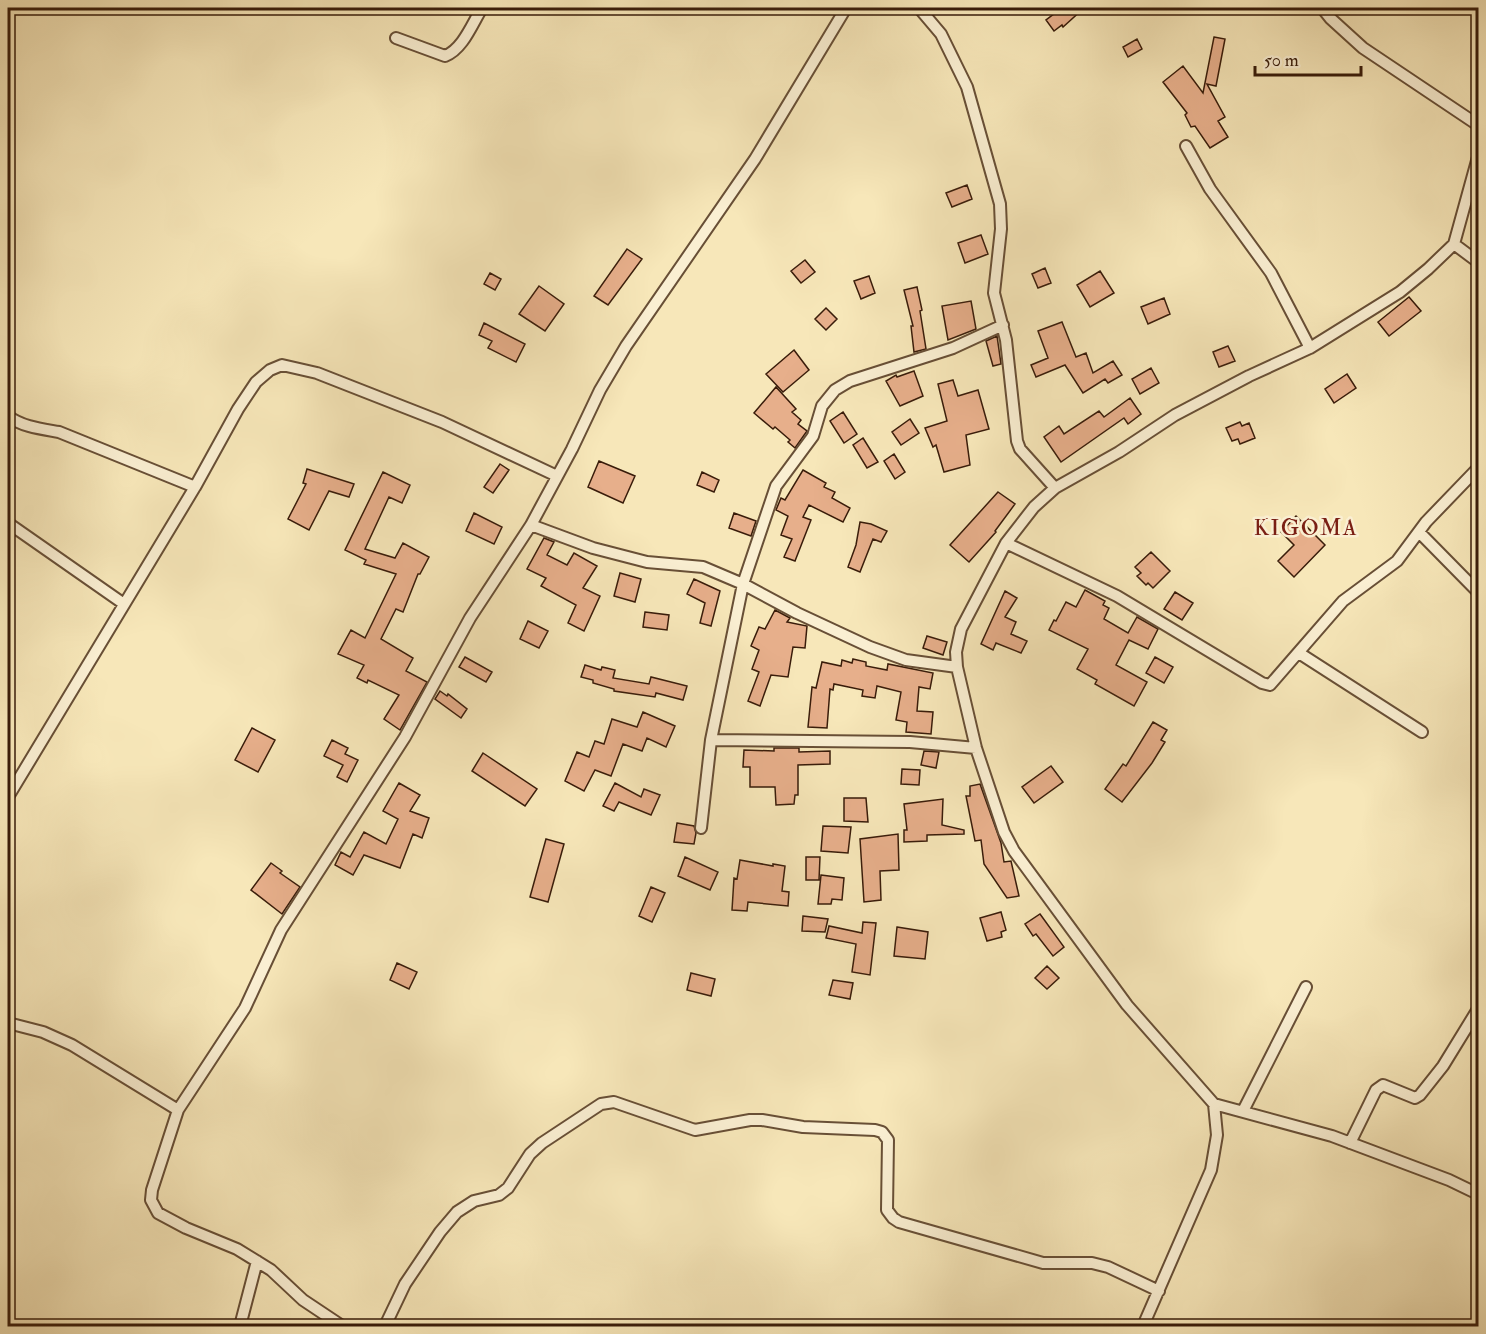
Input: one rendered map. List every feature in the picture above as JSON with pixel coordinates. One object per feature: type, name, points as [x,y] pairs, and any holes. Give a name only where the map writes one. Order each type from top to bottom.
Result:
[{"type":"street","points":[[396,38],[445,56],[459,46],[482,8]]},
{"type":"street","points":[[342,1326],[303,1300],[271,1270],[257,1261],[237,1249],[165,1218],[153,1207],[152,1190],[178,1110],[245,1008],[281,930],[405,737],[470,618],[531,525],[600,390],[626,346],[755,159],[846,8]]},
{"type":"street","points":[[919,8],[941,34],[967,87],[1000,204],[1001,229],[993,293],[1006,340],[1017,441],[1020,449],[1055,488]]},
{"type":"street","points":[[1322,8],[1363,48],[1479,125]]},
{"type":"street","points":[[1186,146],[1209,189],[1271,273],[1310,348]]},
{"type":"street","points":[[1143,1326],[1212,1170],[1218,1135],[1214,1104],[1126,1005],[1014,852],[1004,832],[976,748],[957,668],[956,652],[961,629],[1006,543],[1034,507],[1055,488],[1119,452],[1175,416],[1249,376],[1310,348],[1400,292],[1428,269],[1454,244],[1479,157]]},
{"type":"street","points":[[1454,244],[1479,262]]},
{"type":"street","points":[[701,828],[711,740],[743,584],[776,486],[813,436],[822,406],[835,390],[850,381],[953,348],[1003,326]]},
{"type":"street","points":[[8,797],[195,487],[237,409],[256,382],[270,370],[282,366],[317,373],[442,422],[557,476]]},
{"type":"street","points":[[8,416],[36,428],[59,432],[195,487]]},
{"type":"street","points":[[1006,543],[1117,596],[1267,685],[1273,684],[1343,602],[1397,561],[1419,532],[1479,468]]},
{"type":"street","points":[[8,523],[124,604]]},
{"type":"street","points":[[531,525],[593,548],[647,562],[703,567],[743,584],[797,614],[870,647],[906,660],[957,668]]},
{"type":"street","points":[[1419,532],[1479,592]]},
{"type":"street","points":[[1299,653],[1422,732]]},
{"type":"street","points":[[711,740],[910,742],[976,748]]},
{"type":"street","points":[[1243,1111],[1306,987]]},
{"type":"street","points":[[1350,1143],[1376,1090],[1383,1085],[1415,1098],[1420,1095],[1443,1066],[1479,1009]]},
{"type":"street","points":[[8,1023],[43,1032],[72,1045],[178,1110]]},
{"type":"street","points":[[385,1326],[405,1284],[440,1232],[457,1212],[474,1201],[499,1195],[508,1188],[530,1154],[542,1143],[601,1104],[614,1102],[695,1130],[750,1120],[882,1132],[888,1140],[887,1210],[892,1218],[1043,1263],[1092,1263],[1108,1267],[1159,1291]]},
{"type":"street","points":[[1214,1104],[1332,1136],[1449,1180],[1479,1194]]},
{"type":"street","points":[[240,1326],[257,1261]]},
{"type":"building","points":[[1062,8],[1084,8],[1063,27],[1062,25],[1054,31],[1046,20]]},
{"type":"building","points":[[1214,37],[1225,39],[1216,86],[1207,84],[1225,117],[1218,121],[1228,137],[1210,148],[1195,126],[1191,127],[1185,115],[1187,113],[1163,82],[1183,66],[1203,93]]},
{"type":"building","points":[[1137,39],[1142,49],[1128,57],[1123,47]]},
{"type":"building","points":[[967,185],[972,199],[952,207],[946,193]]},
{"type":"building","points":[[981,235],[988,254],[965,263],[958,243]]},
{"type":"building","points":[[627,249],[642,259],[608,305],[594,296]]},
{"type":"building","points":[[805,260],[815,272],[801,283],[791,271]]},
{"type":"building","points":[[1045,268],[1051,283],[1038,288],[1032,274]]},
{"type":"building","points":[[1100,271],[1114,293],[1090,307],[1077,285]]},
{"type":"building","points":[[490,273],[501,279],[495,290],[484,284]]},
{"type":"building","points":[[869,276],[875,293],[861,299],[854,281]]},
{"type":"building","points":[[539,286],[564,304],[545,331],[519,314]]},
{"type":"building","points":[[917,287],[926,349],[914,352],[911,326],[913,326],[904,290]]},
{"type":"building","points":[[1409,297],[1421,311],[1389,336],[1378,322]]},
{"type":"building","points":[[1164,298],[1170,314],[1148,324],[1141,307]]},
{"type":"building","points":[[971,301],[976,329],[948,340],[942,306]]},
{"type":"building","points":[[826,308],[837,319],[826,330],[815,319]]},
{"type":"building","points":[[1062,322],[1076,357],[1086,353],[1093,373],[1113,361],[1122,375],[1108,383],[1105,379],[1083,393],[1065,365],[1036,377],[1031,365],[1048,358],[1038,331]]},
{"type":"building","points":[[484,323],[525,344],[516,362],[488,348],[492,341],[479,335]]},
{"type":"building","points":[[997,336],[1001,364],[993,366],[986,341]]},
{"type":"building","points":[[1228,346],[1235,361],[1219,367],[1213,352]]},
{"type":"building","points":[[794,350],[809,370],[783,392],[766,374]]},
{"type":"building","points":[[1151,368],[1159,383],[1140,394],[1132,379]]},
{"type":"building","points":[[914,371],[923,396],[900,406],[886,381],[896,375],[897,377]]},
{"type":"building","points":[[1347,374],[1356,388],[1334,403],[1325,389]]},
{"type":"building","points":[[953,380],[958,396],[978,390],[989,429],[966,435],[970,465],[944,472],[936,445],[933,447],[925,428],[947,421],[938,384]]},
{"type":"building","points":[[776,387],[796,409],[792,412],[801,420],[798,424],[807,431],[795,448],[788,442],[790,440],[775,427],[773,429],[754,413]]},
{"type":"building","points":[[1130,398],[1141,414],[1128,424],[1124,418],[1061,462],[1044,437],[1059,426],[1064,434],[1099,411],[1104,417]]},
{"type":"building","points":[[843,412],[857,434],[844,443],[830,421]]},
{"type":"building","points":[[910,419],[919,433],[901,445],[892,432]]},
{"type":"building","points":[[1240,422],[1242,426],[1249,423],[1255,438],[1240,444],[1238,439],[1232,441],[1226,428]]},
{"type":"building","points":[[863,438],[878,462],[867,468],[853,445]]},
{"type":"building","points":[[894,454],[905,472],[895,479],[884,461]]},
{"type":"building","points":[[599,461],[635,476],[623,503],[588,487]]},
{"type":"building","points":[[500,464],[509,470],[493,493],[484,487]]},
{"type":"building","points":[[307,469],[354,484],[349,497],[329,491],[309,530],[288,519],[306,484],[303,483]]},
{"type":"building","points":[[803,470],[826,483],[824,487],[835,492],[832,498],[850,508],[843,522],[809,505],[803,517],[811,520],[795,561],[784,557],[792,539],[781,535],[788,516],[776,510],[781,498],[785,500]]},
{"type":"building","points":[[383,472],[410,485],[402,503],[389,497],[365,549],[395,558],[403,543],[429,557],[418,574],[403,612],[396,609],[381,639],[413,658],[406,671],[427,682],[400,730],[384,719],[399,695],[368,680],[367,683],[357,678],[364,665],[338,654],[351,630],[365,638],[396,574],[364,564],[366,560],[345,550]]},
{"type":"building","points":[[702,472],[719,480],[714,492],[697,485]]},
{"type":"building","points":[[998,492],[1015,504],[996,532],[969,562],[950,545]]},
{"type":"building","points":[[474,513],[502,527],[494,544],[466,531]]},
{"type":"building","points":[[734,513],[756,521],[751,536],[729,528]]},
{"type":"building","points":[[1296,516],[1325,545],[1294,577],[1278,561],[1294,545],[1281,532]]},
{"type":"building","points":[[860,522],[887,531],[881,542],[873,539],[860,572],[848,567],[856,545]]},
{"type":"building","points":[[544,538],[554,542],[547,555],[567,565],[574,553],[597,566],[583,588],[600,596],[584,631],[568,623],[576,605],[541,586],[546,578],[527,569]]},
{"type":"building","points":[[1151,552],[1170,571],[1153,588],[1137,576],[1141,573],[1135,567]]},
{"type":"building","points":[[620,573],[641,579],[635,602],[614,596]]},
{"type":"building","points":[[694,579],[720,591],[711,626],[700,623],[705,603],[687,594]]},
{"type":"building","points":[[1085,590],[1105,601],[1103,605],[1109,608],[1104,619],[1128,633],[1137,617],[1158,629],[1148,649],[1129,640],[1116,665],[1147,682],[1134,706],[1095,684],[1097,680],[1077,669],[1088,649],[1049,630],[1066,602],[1076,607]]},
{"type":"building","points":[[1005,591],[1017,598],[1005,617],[1016,622],[1011,634],[1027,641],[1021,653],[996,643],[993,650],[981,644]]},
{"type":"building","points":[[1175,592],[1193,603],[1182,620],[1164,609]]},
{"type":"building","points":[[775,610],[790,618],[787,622],[807,626],[805,648],[793,647],[788,677],[771,675],[760,706],[748,701],[759,672],[752,669],[759,650],[751,646],[759,627],[765,629]]},
{"type":"building","points":[[645,612],[669,615],[667,630],[643,627]]},
{"type":"building","points":[[528,621],[548,631],[539,648],[520,639]]},
{"type":"building","points":[[927,636],[947,642],[943,655],[923,648]]},
{"type":"building","points":[[465,657],[492,672],[486,682],[459,667]]},
{"type":"building","points":[[1155,657],[1173,667],[1164,683],[1146,673]]},
{"type":"building","points":[[853,659],[866,662],[866,666],[887,670],[888,664],[933,673],[930,689],[919,687],[917,711],[933,712],[931,734],[906,732],[907,722],[896,720],[901,692],[877,686],[875,698],[862,696],[863,690],[834,684],[833,690],[830,689],[827,728],[808,727],[812,687],[816,688],[822,662],[841,666],[842,660],[852,663]]},
{"type":"building","points":[[585,665],[601,670],[602,667],[615,670],[613,678],[649,684],[651,677],[687,686],[683,700],[656,693],[655,697],[614,691],[614,689],[593,683],[593,680],[581,677]]},
{"type":"building","points":[[440,691],[447,696],[448,694],[467,709],[461,718],[435,699]]},
{"type":"building","points":[[643,712],[675,726],[666,747],[647,738],[642,751],[623,744],[611,776],[595,770],[584,791],[565,781],[577,752],[589,757],[595,741],[604,744],[612,719],[637,727]]},
{"type":"building","points":[[1153,722],[1167,730],[1161,740],[1165,742],[1122,802],[1105,789],[1123,764],[1126,766]]},
{"type":"building","points":[[252,728],[275,740],[258,772],[235,760]]},
{"type":"building","points":[[332,740],[348,748],[345,754],[358,760],[347,782],[337,777],[343,765],[324,756]]},
{"type":"building","points":[[774,748],[799,748],[799,752],[830,751],[830,764],[798,765],[798,795],[795,795],[794,804],[776,805],[775,787],[750,787],[750,767],[743,767],[744,750],[774,751]]},
{"type":"building","points":[[924,751],[939,752],[936,768],[921,765]]},
{"type":"building","points":[[483,753],[537,789],[525,806],[472,771]]},
{"type":"building","points":[[1051,766],[1063,782],[1034,803],[1022,787]]},
{"type":"building","points":[[902,769],[920,770],[919,785],[901,784]]},
{"type":"building","points":[[399,783],[420,795],[410,811],[429,818],[422,838],[413,834],[400,868],[364,855],[353,875],[335,865],[341,852],[350,857],[364,832],[386,844],[398,819],[383,811]]},
{"type":"building","points":[[615,783],[641,797],[644,789],[660,795],[651,815],[619,802],[614,811],[603,806]]},
{"type":"building","points":[[980,784],[1001,843],[1004,862],[1011,861],[1019,896],[1007,898],[984,864],[981,840],[975,841],[966,796],[970,796],[970,786]]},
{"type":"building","points":[[844,798],[866,798],[868,822],[844,821]]},
{"type":"building","points":[[943,799],[942,825],[964,830],[964,834],[927,835],[927,841],[904,842],[904,830],[907,830],[904,804]]},
{"type":"building","points":[[677,823],[694,826],[696,833],[694,844],[674,842]]},
{"type":"building","points":[[823,826],[851,827],[848,853],[821,851]]},
{"type":"building","points":[[898,834],[899,870],[880,871],[881,900],[864,902],[860,839]]},
{"type":"building","points":[[546,839],[564,844],[548,902],[530,897]]},
{"type":"building","points":[[685,857],[718,872],[710,890],[678,876]]},
{"type":"building","points":[[806,857],[820,857],[819,880],[806,880]]},
{"type":"building","points":[[740,860],[785,866],[782,891],[789,892],[788,906],[748,902],[747,911],[732,910],[734,878],[737,879]]},
{"type":"building","points":[[271,863],[282,871],[280,873],[300,887],[282,914],[251,890]]},
{"type":"building","points":[[821,875],[844,878],[842,900],[832,899],[831,904],[818,904]]},
{"type":"building","points":[[651,887],[665,893],[652,922],[639,916]]},
{"type":"building","points":[[1001,912],[1006,930],[1001,932],[1002,937],[987,941],[980,918]]},
{"type":"building","points":[[1040,914],[1064,947],[1053,956],[1036,934],[1033,936],[1025,924]]},
{"type":"building","points":[[803,916],[828,919],[825,932],[802,931]]},
{"type":"building","points":[[863,922],[876,923],[870,975],[852,972],[856,944],[826,938],[829,926],[862,933]]},
{"type":"building","points":[[897,927],[928,932],[925,959],[894,956]]},
{"type":"building","points":[[397,963],[417,972],[409,989],[390,980]]},
{"type":"building","points":[[1047,966],[1059,978],[1047,989],[1035,978]]},
{"type":"building","points":[[691,973],[715,979],[711,996],[687,990]]},
{"type":"building","points":[[833,980],[853,983],[850,999],[829,995]]},
{"type":"district","name":"KIGOMA","points":[[1306,527]]}]
